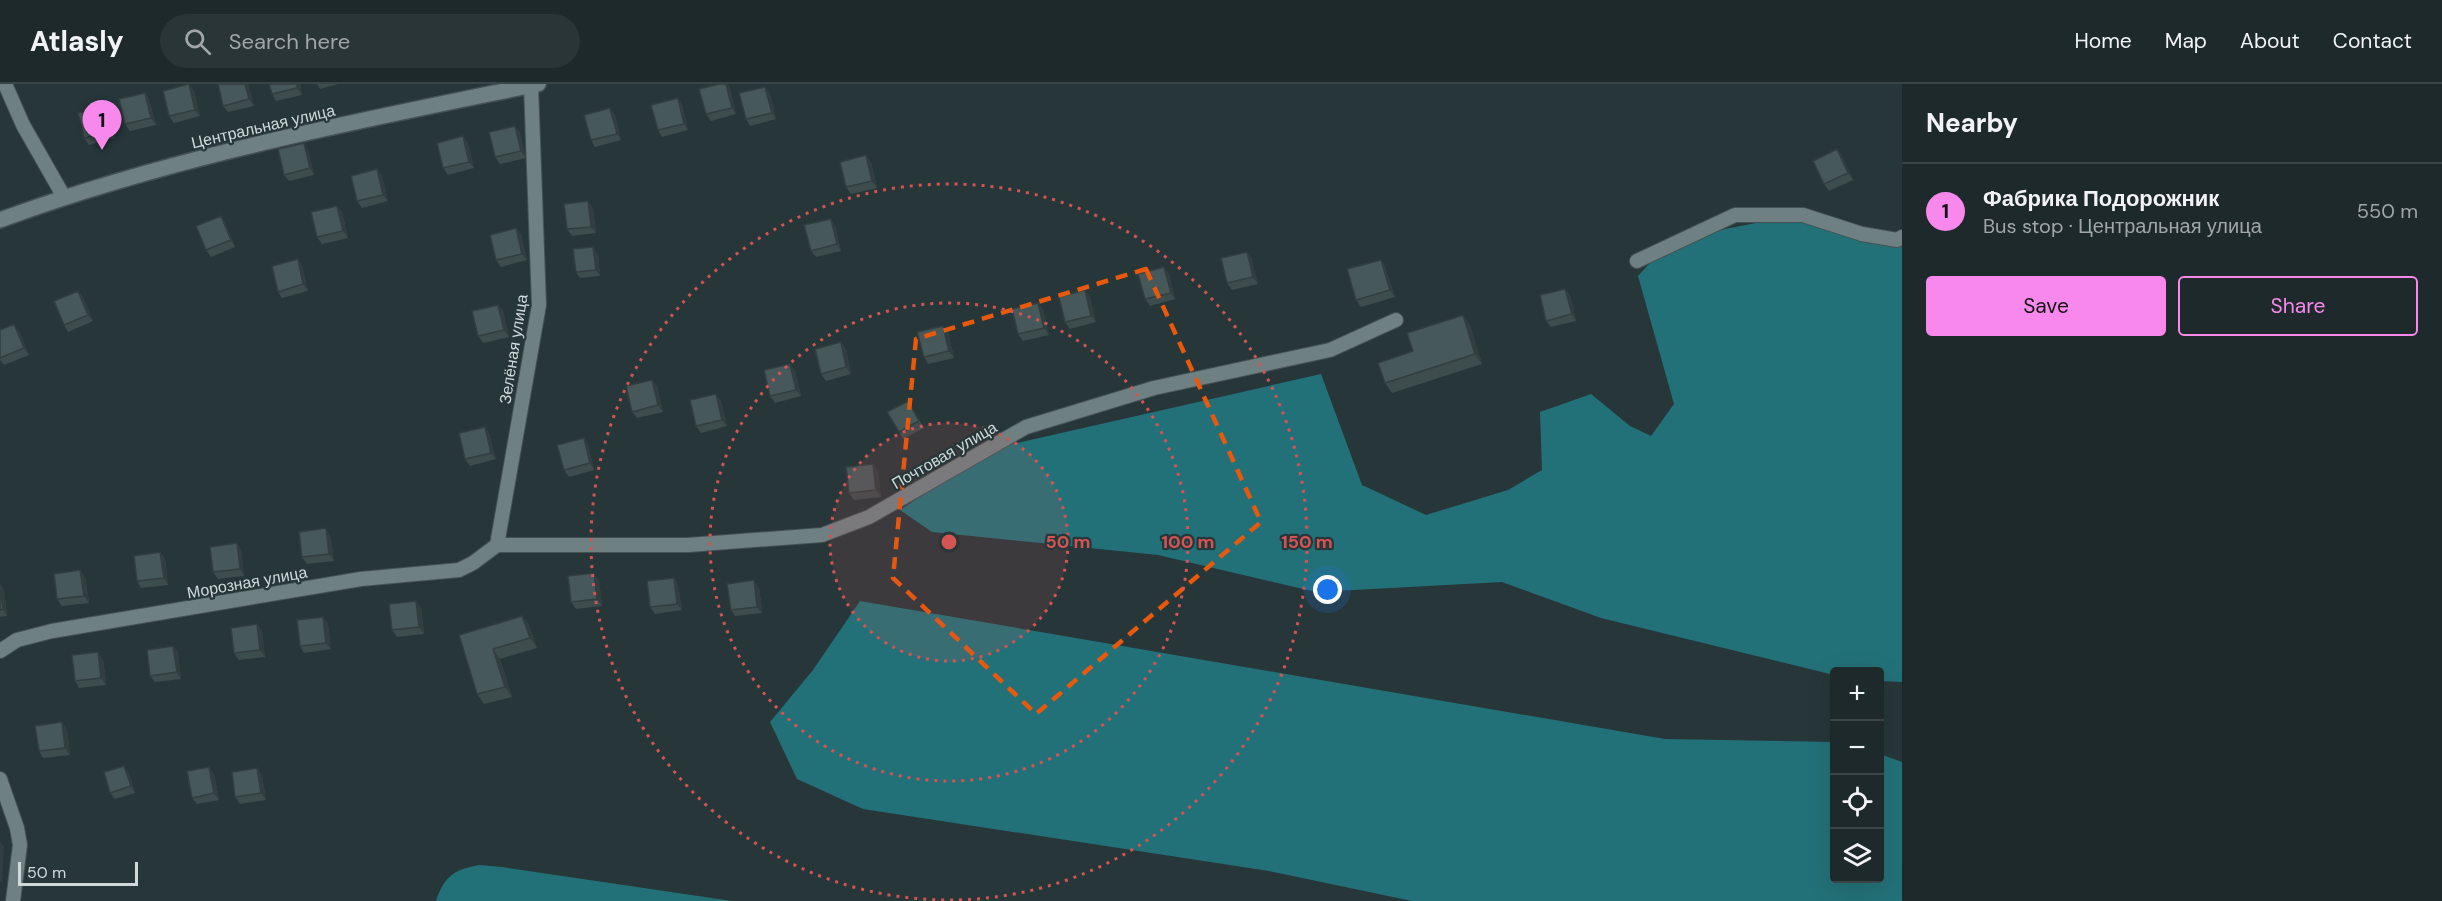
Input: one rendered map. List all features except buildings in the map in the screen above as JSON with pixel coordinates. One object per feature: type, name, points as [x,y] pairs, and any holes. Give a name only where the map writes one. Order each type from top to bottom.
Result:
[{"type":"street","points":[[5,84],[23,125],[64,197]]},
{"type":"street","name":"Центральная улица","points":[[0,220],[64,197],[210,155],[535,85]]},
{"type":"street","name":"Зелёная улица","points":[[498,545],[539,305],[535,85]]},
{"type":"street","points":[[1636,261],[1735,215],[1803,215],[1862,234],[1897,240],[1902,237]]},
{"type":"street","name":"Почтовая улица","points":[[498,545],[688,545],[822,535],[870,517],[1026,427],[1154,388],[1330,350],[1396,320]]},
{"type":"street","name":"Морозная улица","points":[[0,651],[17,640],[52,631],[361,579],[459,570],[498,545]]},
{"type":"street","points":[[0,779],[17,828],[20,845],[13,901]]},
{"type":"highlighted area","points":[[1146,269],[1261,522],[1036,714],[893,578],[916,339]]},
{"type":"shaded area","points":[[1815,212],[1882,241],[1902,232],[1902,682],[1884,681],[1884,667],[1830,667],[1830,674],[1601,618],[1502,582],[1316,592],[1158,555],[932,532],[900,510],[991,449],[1321,374],[1362,485],[1426,515],[1508,490],[1542,470],[1540,412],[1591,394],[1630,426],[1651,436],[1674,404],[1638,276],[1672,239]]},
{"type":"shaded area","points":[[860,601],[1665,739],[1830,742],[1830,883],[1884,883],[1884,755],[1902,762],[1902,901],[1412,901],[1269,871],[863,809],[797,779],[770,722],[813,670]]},
{"type":"shaded area","points":[[479,865],[732,901],[436,901],[443,885],[452,875],[463,869]]},
{"type":"place","name":"Фабрика Подорожник","points":[[102,150]]}]
